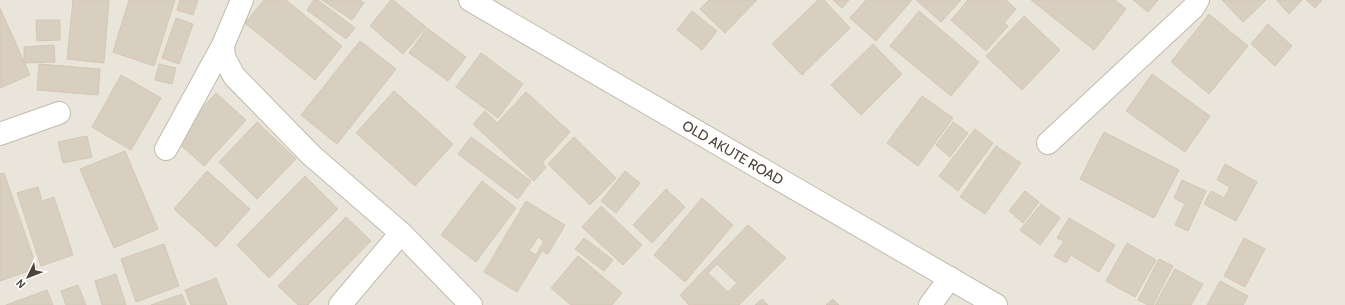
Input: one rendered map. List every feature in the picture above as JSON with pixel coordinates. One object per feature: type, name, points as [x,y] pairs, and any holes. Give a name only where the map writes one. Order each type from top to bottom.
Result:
[{"type":"street","points":[[166,149],[222,45],[242,0]]},
{"type":"street","name":"OLD AKUTE ROAD","points":[[470,0],[996,305]]},
{"type":"street","points":[[1048,143],[1193,8],[1198,0]]},
{"type":"street","points":[[222,45],[224,57],[234,76],[311,155],[402,234],[471,305]]},
{"type":"street","points":[[0,134],[59,113]]},
{"type":"street","points":[[340,305],[402,234]]},
{"type":"street","points":[[930,305],[950,278]]},
{"type":"shaded area","points":[[0,0],[1345,0],[1345,305],[0,305]]},
{"type":"building","points":[[73,0],[109,0],[104,63],[67,59]]},
{"type":"building","points":[[129,0],[175,0],[154,66],[113,52]]},
{"type":"building","points":[[180,0],[198,0],[193,15],[177,10]]},
{"type":"building","points":[[264,0],[286,0],[342,46],[315,80],[245,23]]},
{"type":"building","points":[[314,0],[318,0],[355,28],[346,39],[307,10]]},
{"type":"building","points":[[322,0],[360,0],[364,3],[352,20]]},
{"type":"building","points":[[391,0],[393,0],[426,27],[403,54],[370,26]]},
{"type":"building","points":[[709,0],[757,0],[725,33],[700,9]]},
{"type":"building","points":[[818,0],[824,0],[850,28],[802,75],[772,44]]},
{"type":"building","points":[[833,0],[849,0],[842,8]]},
{"type":"building","points":[[866,0],[912,0],[876,41],[850,18]]},
{"type":"building","points":[[916,0],[961,0],[941,22]]},
{"type":"building","points":[[968,0],[1006,0],[1016,9],[1004,23],[1008,26],[986,51],[951,20]]},
{"type":"building","points":[[1031,0],[1115,0],[1126,9],[1094,50]]},
{"type":"building","points":[[1133,0],[1158,0],[1148,12]]},
{"type":"building","points":[[1222,0],[1266,0],[1243,22]]},
{"type":"building","points":[[1302,0],[1289,14],[1277,1]]},
{"type":"building","points":[[1306,0],[1322,0],[1315,8]]},
{"type":"building","points":[[0,8],[30,75],[0,88]]},
{"type":"building","points":[[692,11],[717,31],[702,50],[677,30]]},
{"type":"building","points":[[919,11],[979,62],[951,96],[890,46]]},
{"type":"building","points":[[1209,14],[1248,46],[1209,94],[1171,62]]},
{"type":"building","points":[[1024,16],[1060,50],[1022,90],[986,56]]},
{"type":"building","points":[[176,18],[193,24],[179,64],[162,58]]},
{"type":"building","points":[[36,20],[60,20],[60,40],[37,41]]},
{"type":"building","points":[[1268,24],[1292,46],[1275,66],[1251,44]]},
{"type":"building","points":[[427,28],[466,57],[448,81],[409,53]]},
{"type":"building","points":[[360,41],[396,69],[337,144],[301,115]]},
{"type":"building","points":[[873,44],[902,74],[861,115],[831,85]]},
{"type":"building","points":[[54,45],[55,62],[24,63],[24,47]]},
{"type":"building","points":[[481,53],[523,84],[498,118],[456,87]]},
{"type":"building","points":[[39,64],[100,69],[98,95],[37,90]]},
{"type":"building","points":[[159,64],[176,68],[172,84],[155,80]]},
{"type":"building","points":[[1152,74],[1210,116],[1185,152],[1126,111]]},
{"type":"building","points":[[121,75],[161,98],[131,150],[92,127]]},
{"type":"building","points":[[394,91],[453,144],[415,186],[356,133]]},
{"type":"building","points":[[526,92],[570,132],[542,163],[546,167],[534,181],[473,124],[485,111],[497,123]]},
{"type":"building","points":[[216,93],[246,120],[204,166],[174,139]]},
{"type":"building","points":[[922,96],[953,118],[918,166],[887,143]]},
{"type":"building","points":[[257,122],[296,159],[257,199],[219,162]]},
{"type":"building","points":[[953,122],[968,133],[950,157],[936,145]]},
{"type":"building","points":[[975,129],[993,143],[958,191],[939,176]]},
{"type":"building","points":[[1104,132],[1179,170],[1154,218],[1080,179]]},
{"type":"building","points":[[87,136],[92,157],[63,163],[58,142]]},
{"type":"building","points":[[471,137],[531,181],[518,199],[458,154]]},
{"type":"building","points":[[574,137],[616,178],[590,205],[548,164]]},
{"type":"building","points":[[996,146],[1021,163],[985,214],[960,197]]},
{"type":"building","points":[[125,151],[158,229],[114,248],[80,169]]},
{"type":"building","points":[[1225,164],[1257,182],[1236,221],[1204,204],[1211,191],[1224,198],[1230,187],[1217,180]]},
{"type":"building","points":[[207,171],[250,209],[216,247],[174,209]]},
{"type":"building","points":[[625,171],[640,183],[616,213],[601,201]]},
{"type":"building","points":[[4,173],[37,268],[0,281],[0,174]]},
{"type":"building","points":[[305,176],[338,209],[269,278],[237,245]]},
{"type":"building","points":[[1182,180],[1206,191],[1188,231],[1175,225],[1185,204],[1174,198]]},
{"type":"building","points":[[482,181],[516,208],[476,262],[441,235]]},
{"type":"building","points":[[38,187],[42,201],[54,197],[73,255],[41,266],[17,193]]},
{"type":"building","points":[[666,189],[685,207],[652,243],[633,225]]},
{"type":"building","points":[[1025,191],[1039,202],[1023,223],[1009,211]]},
{"type":"building","points":[[702,198],[733,225],[685,282],[654,255]]},
{"type":"building","points":[[526,201],[565,225],[548,254],[542,251],[517,292],[484,272]],"holes":[[[538,237],[544,241],[536,255],[529,251]]]},
{"type":"building","points":[[1041,204],[1060,218],[1040,245],[1020,230]]},
{"type":"building","points":[[601,206],[642,245],[623,265],[582,227]]},
{"type":"building","points":[[346,217],[371,241],[308,305],[298,305],[278,286]]},
{"type":"building","points":[[1069,218],[1115,245],[1099,272],[1071,255],[1066,263],[1054,256],[1064,241],[1057,238]]},
{"type":"building","points":[[748,225],[786,258],[739,305],[689,305],[680,295]],"holes":[[[717,264],[737,283],[728,292],[708,273]]]},
{"type":"building","points":[[584,238],[613,260],[604,271],[575,249]]},
{"type":"building","points":[[1244,238],[1265,249],[1245,287],[1224,276]]},
{"type":"building","points":[[1127,243],[1156,260],[1135,297],[1106,281]]},
{"type":"building","points":[[164,244],[179,286],[136,302],[121,259]]},
{"type":"building","points":[[578,256],[622,293],[612,305],[571,305],[551,288]]},
{"type":"building","points":[[1159,259],[1173,266],[1153,305],[1148,305],[1138,300]]},
{"type":"building","points":[[1175,269],[1203,284],[1191,305],[1155,305]]},
{"type":"building","points":[[116,274],[126,305],[102,305],[95,281]]},
{"type":"building","points":[[216,278],[227,305],[191,305],[185,290]]},
{"type":"building","points":[[1220,281],[1248,296],[1243,305],[1207,305]]},
{"type":"building","points":[[78,285],[86,305],[66,305],[61,291]]},
{"type":"building","points":[[47,290],[53,305],[6,305]]},
{"type":"building","points":[[182,294],[186,305],[151,305]]},
{"type":"building","points":[[762,299],[768,305],[755,305]]},
{"type":"building","points":[[833,299],[839,305],[826,305]]}]
